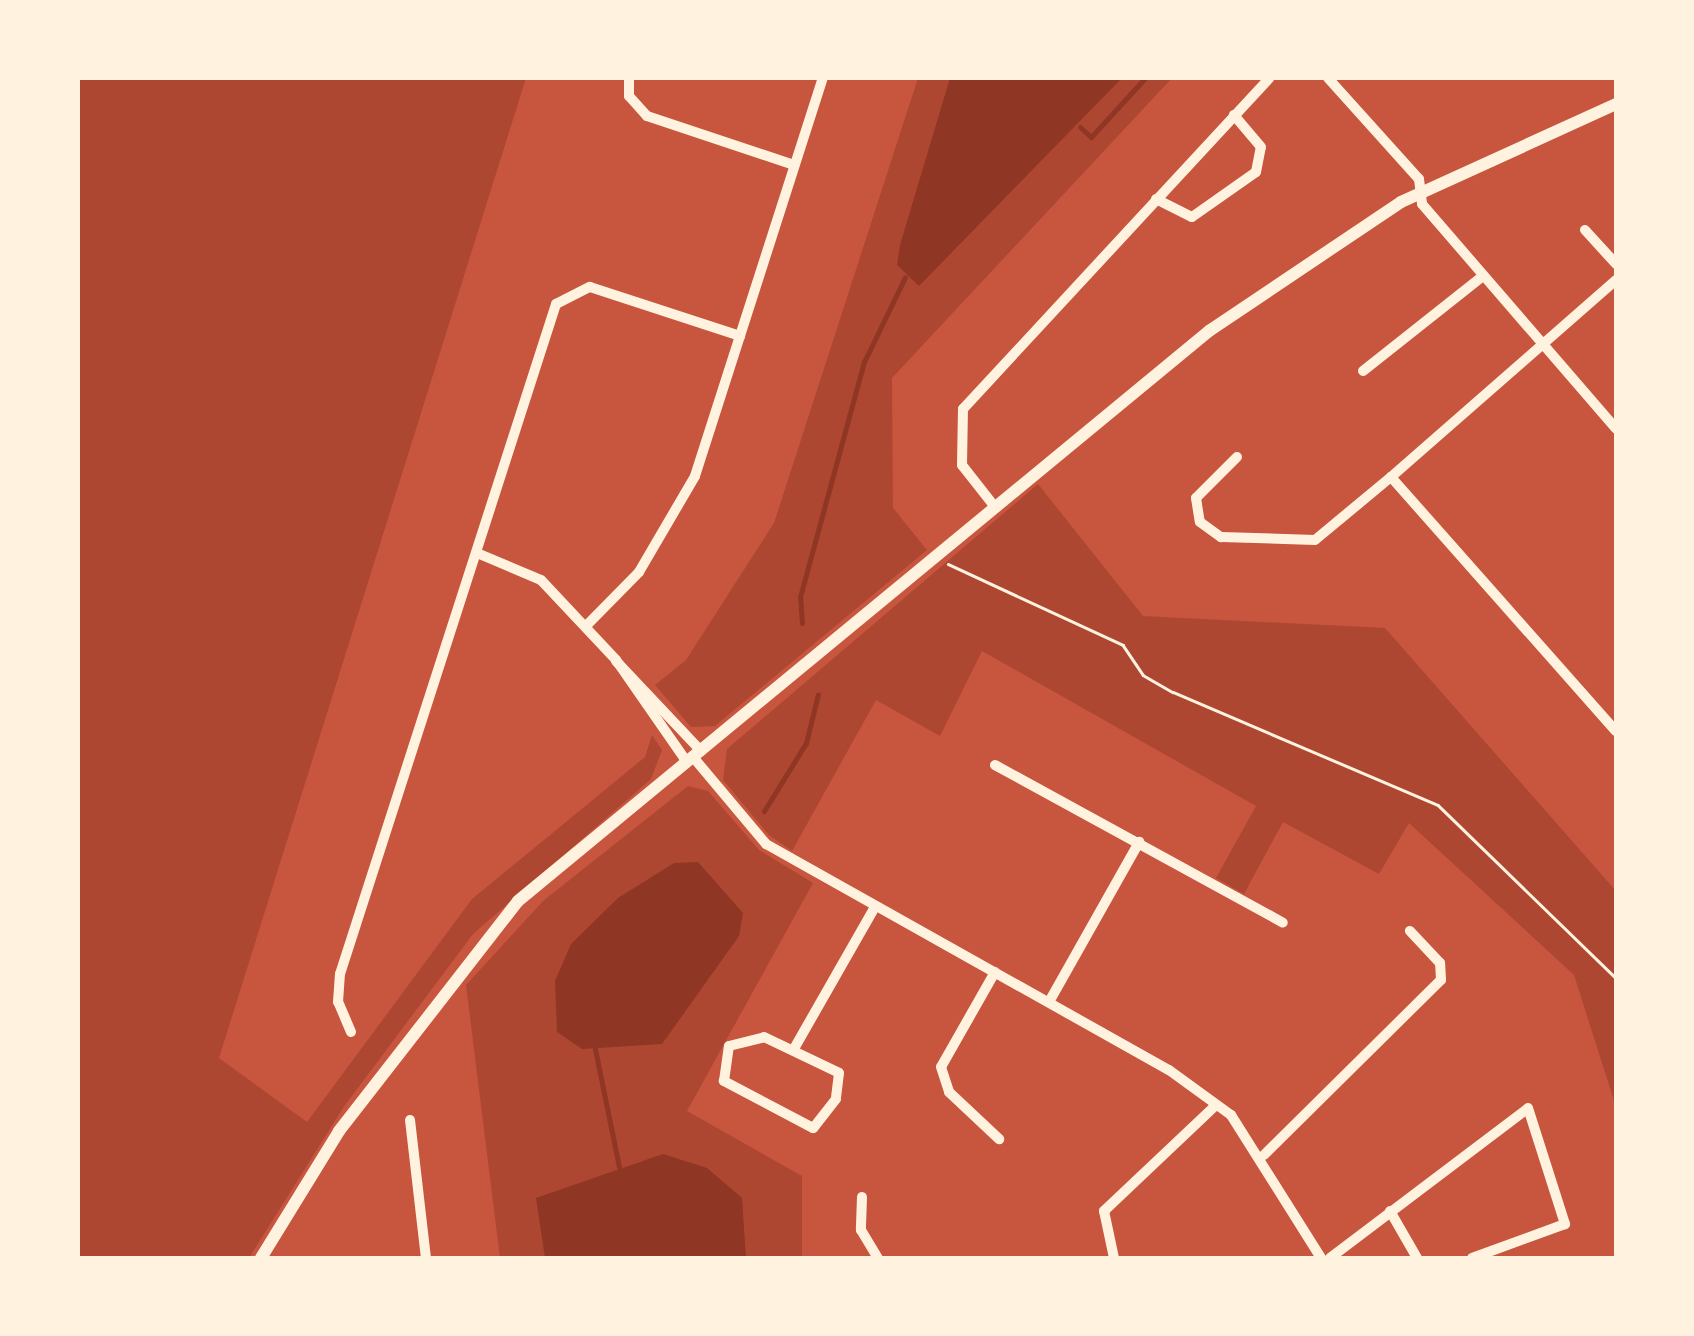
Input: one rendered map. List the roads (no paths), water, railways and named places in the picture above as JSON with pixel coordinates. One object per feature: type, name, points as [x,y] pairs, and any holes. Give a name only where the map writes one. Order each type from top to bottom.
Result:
[{"type":"street","points":[[629,78],[629,96],[647,116],[794,165]]},
{"type":"street","points":[[587,625],[626,590],[679,507],[740,336],[823,78]]},
{"type":"street","points":[[995,507],[962,465],[963,409],[1269,78]]},
{"type":"street","points":[[1328,78],[1418,179],[1420,193],[1483,276],[1616,429]]},
{"type":"street","points":[[261,1258],[339,1130],[476,946],[694,757],[1208,332],[1420,193],[1616,104]]},
{"type":"street","points":[[1156,199],[1192,217],[1256,172],[1260,147],[1234,115]]},
{"type":"street","points":[[1585,230],[1616,264]]},
{"type":"street","points":[[1363,371],[1483,276]]},
{"type":"street","points":[[1237,457],[1196,498],[1200,522],[1221,537],[1315,540],[1616,280]]},
{"type":"street","points":[[351,1032],[338,1002],[340,974],[476,553],[566,293],[590,288],[740,336]]},
{"type":"street","points":[[1391,477],[1616,731]]},
{"type":"street","points":[[476,553],[542,580],[587,625],[694,757]]},
{"type":"street","points":[[616,660],[766,844],[1050,1002],[1216,1105],[1264,1155],[1321,1258]]},
{"type":"street","points":[[994,765],[1283,923]]},
{"type":"street","points":[[1050,1002],[1139,842]]},
{"type":"street","points":[[795,1047],[876,907]]},
{"type":"street","points":[[1264,1155],[1441,980],[1440,964],[1410,931]]},
{"type":"street","points":[[995,972],[941,1067],[949,1092],[999,1139]]},
{"type":"street","points":[[738,1040],[795,1047],[842,1079],[824,1118],[807,1129],[734,1092],[721,1072],[738,1040]]},
{"type":"street","points":[[1114,1258],[1104,1211],[1216,1105]]},
{"type":"street","points":[[1330,1258],[1528,1108],[1565,1224],[1472,1258]]},
{"type":"street","points":[[410,1120],[426,1258]]},
{"type":"street","points":[[862,1197],[861,1230],[878,1258]]},
{"type":"street","points":[[1390,1211],[1417,1258]]},
{"type":"waterway","points":[[1080,127],[1091,137],[1145,78]]},
{"type":"waterway","points":[[802,623],[800,597],[864,362],[905,277]]},
{"type":"waterway","points":[[764,811],[806,743],[818,694]]},
{"type":"waterway","points":[[595,1049],[619,1167]]}]
